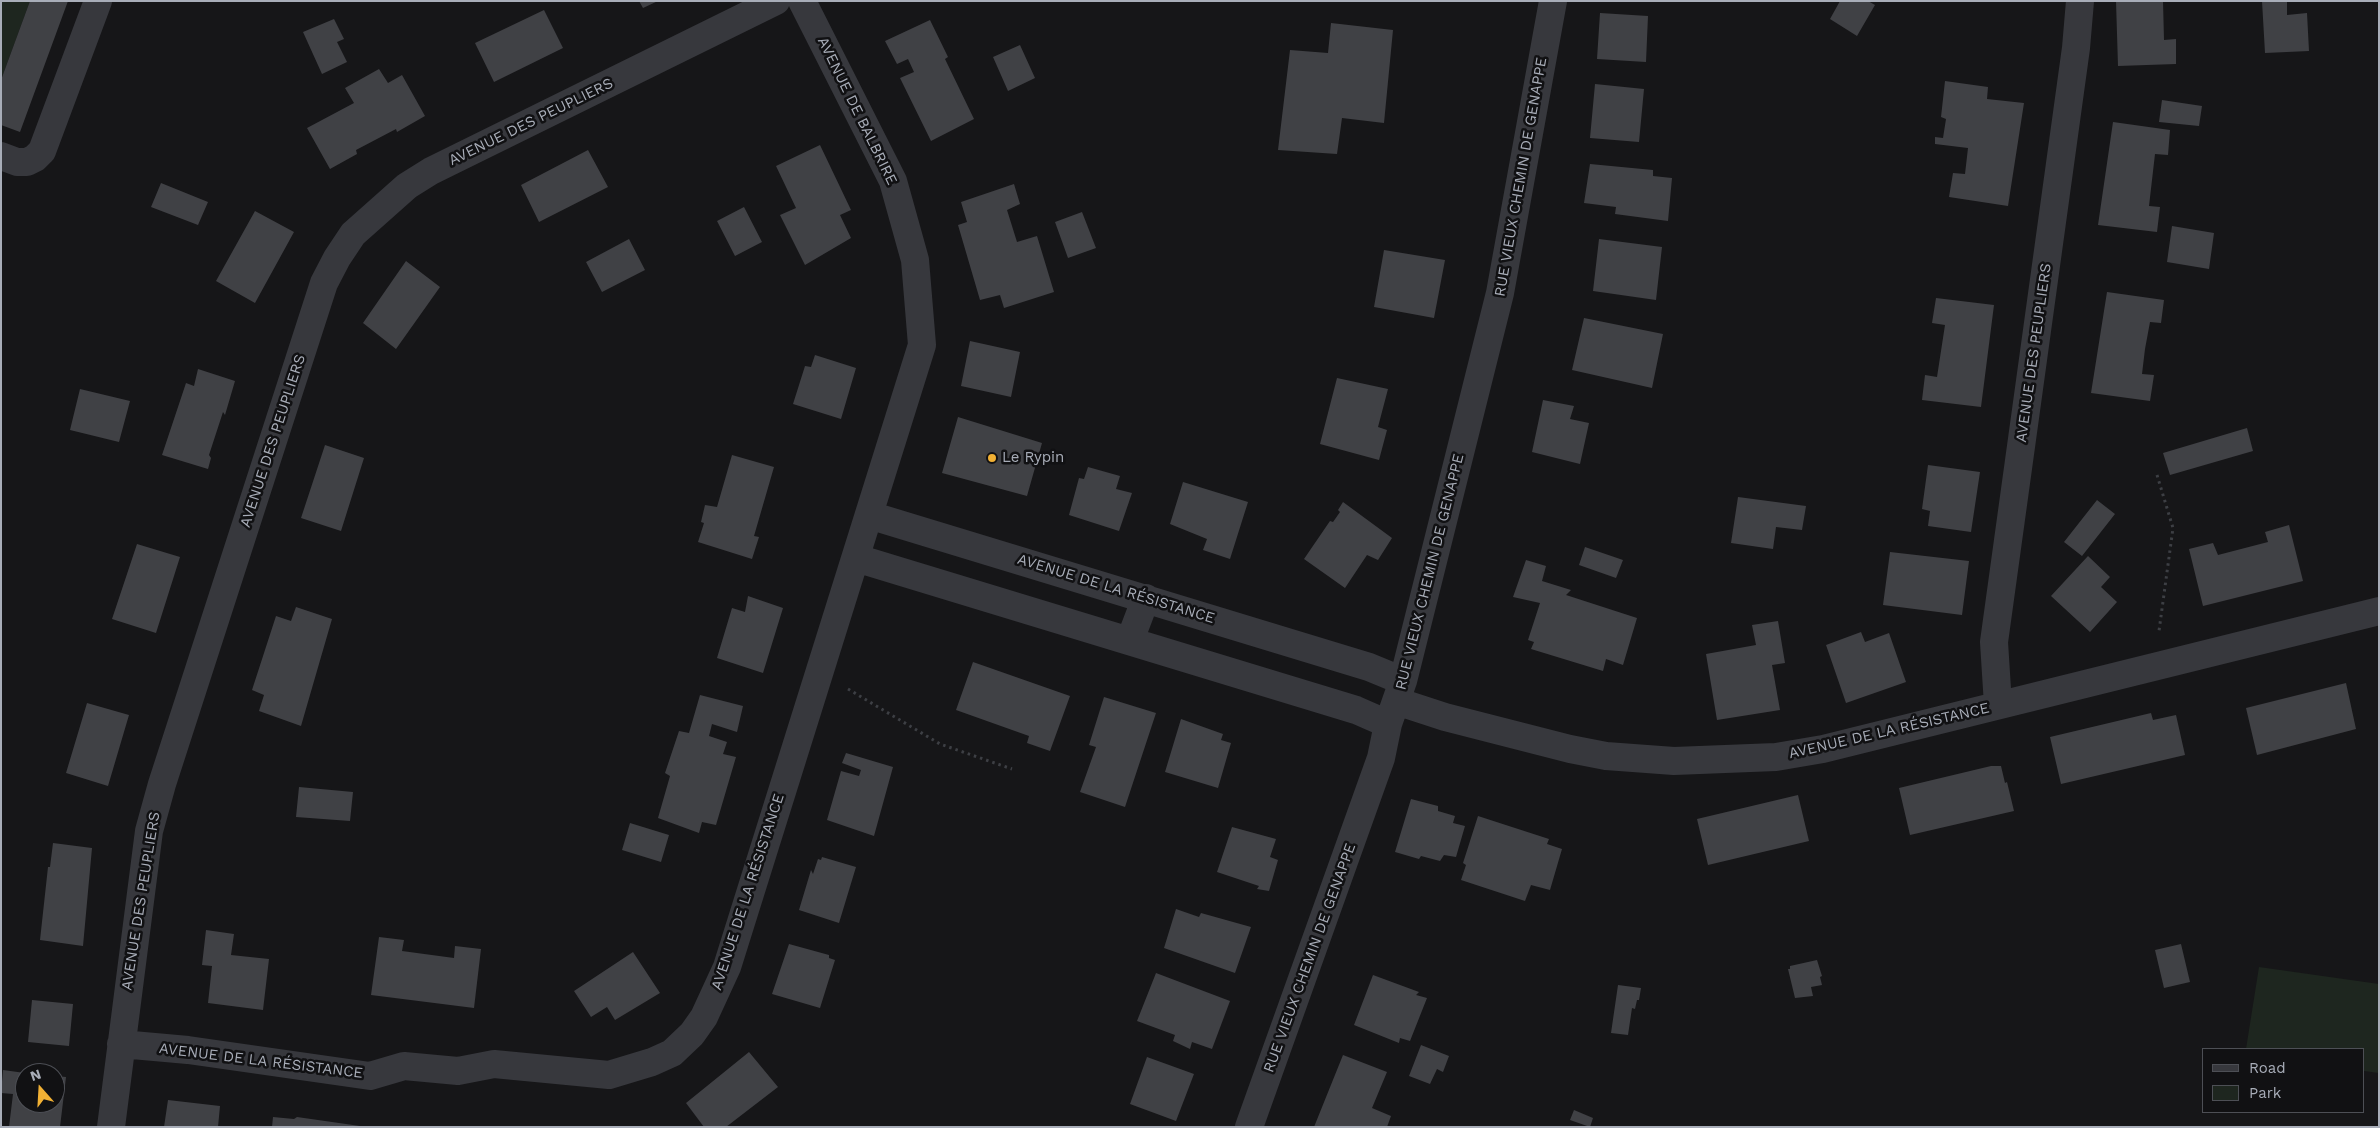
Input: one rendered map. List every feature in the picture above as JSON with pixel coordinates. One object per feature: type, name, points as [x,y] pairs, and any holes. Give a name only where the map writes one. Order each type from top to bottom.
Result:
[{"type":"street","points":[[1,156],[17,162],[27,162],[35,158],[42,151],[98,1]]},
{"type":"street","name":"AVENUE DES PEUPLIERS","points":[[111,1127],[148,831],[324,283],[337,258],[353,234],[406,186],[431,171],[776,1]]},
{"type":"street","name":"AVENUE DE BALBRIRE","points":[[802,1],[894,181],[915,260],[922,345],[869,515]]},
{"type":"street","name":"RUE VIEUX CHEMIN DE GENAPPE","points":[[1249,1127],[1381,758],[1500,293],[1553,1]]},
{"type":"street","name":"AVENUE DES PEUPLIERS","points":[[1998,705],[1994,642],[2076,48],[2080,1]]},
{"type":"street","name":"AVENUE DE LA RÉSISTANCE","points":[[121,1044],[188,1050],[370,1076],[404,1066],[458,1071],[494,1064],[609,1075],[652,1062],[672,1053],[692,1034],[704,1017],[727,967],[869,515],[1369,666],[1396,702]]},
{"type":"street","name":"AVENUE DE LA RÉSISTANCE","points":[[856,558],[1356,710],[1396,702],[1445,717],[1570,749],[1606,756],[1674,761],[1776,757],[1813,751],[2379,611]]},
{"type":"street","points":[[1130,640],[1146,598]]},
{"type":"path","points":[[2154,667],[2172,528],[2157,475]]},
{"type":"path","points":[[817,677],[848,689],[940,744],[1012,769]]},
{"type":"green space","points":[[1,1],[30,1],[1,80]]},
{"type":"green space","points":[[2259,967],[2379,984],[2379,1073],[2365,1071],[2365,1048],[2246,1048]]},
{"type":"building","points":[[30,1],[68,1],[20,132],[1,125],[1,80]]},
{"type":"building","points":[[639,1],[658,1],[643,8]]},
{"type":"building","points":[[1840,1],[1868,1],[1875,5],[1857,36],[1830,19]]},
{"type":"building","points":[[2116,1],[2163,1],[2164,40],[2176,39],[2176,64],[2118,66]]},
{"type":"building","points":[[2262,1],[2287,1],[2287,15],[2307,13],[2309,51],[2265,53]]},
{"type":"building","points":[[544,10],[563,48],[494,82],[475,43]]},
{"type":"building","points":[[1600,13],[1648,16],[1646,62],[1597,59]]},
{"type":"building","points":[[334,19],[344,39],[337,42],[347,62],[322,74],[303,32]]},
{"type":"building","points":[[930,20],[948,57],[945,59],[974,119],[931,141],[900,78],[914,72],[908,59],[897,64],[885,41]]},
{"type":"building","points":[[1331,23],[1393,30],[1384,123],[1342,118],[1337,154],[1278,150],[1290,50],[1328,53]]},
{"type":"building","points":[[1020,45],[1035,78],[1008,91],[993,57]]},
{"type":"building","points":[[379,69],[388,83],[402,75],[425,116],[397,132],[396,129],[356,150],[357,154],[330,169],[307,128],[354,103],[345,88]]},
{"type":"building","points":[[1945,81],[1988,87],[1987,99],[2024,103],[2008,206],[1949,197],[1953,173],[1965,174],[1968,148],[1935,144],[1935,137],[1943,138],[1946,119],[1941,117]]},
{"type":"building","points":[[1595,84],[1644,89],[1639,142],[1590,138]]},
{"type":"building","points":[[2162,100],[2202,106],[2199,126],[2159,122]]},
{"type":"building","points":[[2113,122],[2170,130],[2168,155],[2155,154],[2149,206],[2160,207],[2157,232],[2098,225]]},
{"type":"building","points":[[820,145],[851,210],[840,215],[851,238],[805,265],[780,215],[796,208],[776,166]]},
{"type":"building","points":[[588,150],[608,187],[539,222],[521,185]]},
{"type":"building","points":[[1590,164],[1653,170],[1653,176],[1672,178],[1668,221],[1615,214],[1616,207],[1584,203]]},
{"type":"building","points":[[161,183],[208,202],[198,225],[151,207]]},
{"type":"building","points":[[1014,184],[1020,204],[1007,210],[1017,242],[1037,236],[1054,292],[1004,308],[1000,295],[980,300],[958,225],[967,222],[961,202]]},
{"type":"building","points":[[744,207],[762,242],[735,256],[717,221]]},
{"type":"building","points":[[255,211],[294,232],[255,303],[216,281]]},
{"type":"building","points":[[1082,212],[1096,248],[1068,258],[1055,222]]},
{"type":"building","points":[[2172,226],[2214,233],[2209,269],[2167,262]]},
{"type":"building","points":[[629,239],[645,270],[602,292],[586,262]]},
{"type":"building","points":[[1599,239],[1662,247],[1656,300],[1593,291]]},
{"type":"building","points":[[1384,250],[1445,260],[1434,318],[1374,307]]},
{"type":"building","points":[[406,261],[440,287],[396,349],[363,323]]},
{"type":"building","points":[[2107,292],[2164,300],[2161,323],[2150,322],[2145,349],[2142,374],[2154,375],[2150,401],[2091,393]]},
{"type":"building","points":[[1936,298],[1994,305],[1981,407],[1922,400],[1925,375],[1937,377],[1945,325],[1932,323]]},
{"type":"building","points":[[1584,318],[1663,334],[1652,388],[1572,370]]},
{"type":"building","points":[[970,341],[1020,352],[1011,397],[961,386]]},
{"type":"building","points":[[815,355],[856,368],[841,419],[793,404],[805,366],[811,367]]},
{"type":"building","points":[[198,369],[235,381],[225,415],[223,412],[209,455],[211,458],[208,469],[162,455],[186,383],[194,386]]},
{"type":"building","points":[[1337,378],[1388,389],[1378,427],[1387,430],[1379,460],[1320,444]]},
{"type":"building","points":[[80,389],[130,401],[119,442],[70,430]]},
{"type":"building","points":[[1543,400],[1574,406],[1570,419],[1589,423],[1580,464],[1532,452]]},
{"type":"building","name":"Le Rypin","points":[[958,417],[1042,443],[1027,496],[942,473]]},
{"type":"building","points":[[2247,428],[2253,451],[2170,475],[2163,453]]},
{"type":"building","points":[[325,445],[364,458],[341,531],[301,518]]},
{"type":"building","points":[[732,455],[774,467],[754,536],[759,537],[752,559],[698,542],[704,523],[701,522],[705,505],[717,507]]},
{"type":"building","points":[[1928,465],[1980,472],[1971,532],[1928,526],[1930,511],[1922,509]]},
{"type":"building","points":[[1088,467],[1120,476],[1116,489],[1132,493],[1119,531],[1069,515],[1079,478],[1084,479]]},
{"type":"building","points":[[1183,482],[1248,502],[1230,559],[1203,550],[1207,539],[1170,524]]},
{"type":"building","points":[[1738,497],[1806,506],[1802,530],[1776,527],[1773,549],[1731,543]]},
{"type":"building","points":[[2097,500],[2115,514],[2082,556],[2064,542]]},
{"type":"building","points":[[1343,502],[1392,538],[1378,560],[1367,555],[1345,588],[1304,559],[1330,521],[1333,522],[1340,512],[1338,510]]},
{"type":"building","points":[[2289,525],[2303,581],[2203,606],[2189,549],[2213,543],[2218,555],[2268,542],[2265,532]]},
{"type":"building","points":[[137,544],[180,557],[156,633],[112,619]]},
{"type":"building","points":[[1585,547],[1623,560],[1616,578],[1579,565]]},
{"type":"building","points":[[1890,552],[1969,561],[1962,615],[1883,605]]},
{"type":"building","points":[[2088,556],[2110,577],[2101,587],[2117,602],[2090,632],[2051,596]]},
{"type":"building","points":[[1526,560],[1546,566],[1542,581],[1571,590],[1566,595],[1637,618],[1623,665],[1606,659],[1603,671],[1531,649],[1534,642],[1528,640],[1540,603],[1513,597]]},
{"type":"building","points":[[748,596],[783,608],[763,673],[717,658],[732,608],[745,612]]},
{"type":"building","points":[[296,607],[332,619],[301,726],[259,711],[264,695],[252,690],[276,616],[291,621]]},
{"type":"building","points":[[1778,621],[1785,663],[1772,665],[1780,710],[1717,720],[1706,654],[1756,645],[1752,625]]},
{"type":"building","points":[[1861,632],[1865,642],[1889,633],[1906,682],[1846,703],[1826,645]]},
{"type":"building","points":[[973,662],[1070,696],[1050,751],[1027,743],[1029,736],[956,710]]},
{"type":"building","points":[[2346,683],[2356,729],[2257,755],[2246,708]]},
{"type":"building","points":[[700,695],[743,706],[737,732],[712,724],[709,736],[727,742],[723,754],[736,757],[716,825],[702,822],[699,833],[658,818],[670,776],[665,773],[679,731],[689,733]]},
{"type":"building","points":[[1104,697],[1156,713],[1125,807],[1080,792],[1096,747],[1089,745]]},
{"type":"building","points":[[87,703],[129,715],[108,786],[66,773]]},
{"type":"building","points":[[2151,713],[2153,720],[2176,715],[2185,755],[2061,784],[2050,737]]},
{"type":"building","points":[[1181,719],[1223,734],[1221,740],[1231,743],[1218,788],[1165,772]]},
{"type":"building","points":[[846,753],[893,767],[874,836],[827,820],[841,771],[859,776],[861,770],[842,763]]},
{"type":"building","points":[[1991,766],[2001,766],[2014,811],[1910,835],[1899,788]]},
{"type":"building","points":[[299,787],[353,792],[350,821],[296,817]]},
{"type":"building","points":[[1798,795],[1809,841],[1708,865],[1697,819]]},
{"type":"building","points":[[1411,799],[1438,806],[1438,811],[1455,816],[1453,823],[1465,826],[1456,857],[1444,855],[1440,861],[1421,856],[1419,859],[1395,852]]},
{"type":"building","points":[[1478,816],[1549,839],[1547,844],[1562,849],[1550,890],[1531,885],[1525,901],[1461,880],[1466,865],[1463,863]]},
{"type":"building","points":[[630,823],[669,835],[661,862],[622,850]]},
{"type":"building","points":[[1232,827],[1276,839],[1270,857],[1278,860],[1269,891],[1257,889],[1259,886],[1217,872]]},
{"type":"building","points":[[53,843],[92,848],[83,946],[40,940],[48,867],[50,867]]},
{"type":"building","points":[[822,857],[856,867],[839,923],[799,910],[811,870],[813,874],[818,859],[821,860]]},
{"type":"building","points":[[1176,909],[1199,917],[1201,913],[1251,927],[1235,973],[1164,948]]},
{"type":"building","points":[[206,930],[234,934],[231,955],[269,959],[263,1010],[208,1003],[212,966],[202,965]]},
{"type":"building","points":[[379,937],[404,940],[402,951],[454,958],[455,946],[481,949],[474,1008],[371,995]]},
{"type":"building","points":[[789,944],[829,955],[829,958],[835,960],[820,1008],[772,994]]},
{"type":"building","points":[[2181,944],[2190,982],[2164,988],[2155,950]]},
{"type":"building","points":[[633,952],[660,993],[615,1020],[607,1007],[591,1017],[574,991]]},
{"type":"building","points":[[1817,960],[1822,976],[1820,977],[1822,985],[1811,987],[1813,996],[1795,998],[1788,969],[1790,969],[1790,966]]},
{"type":"building","points":[[1156,973],[1230,1001],[1212,1049],[1192,1042],[1190,1049],[1173,1041],[1175,1035],[1137,1021]]},
{"type":"building","points":[[1373,975],[1419,992],[1416,995],[1427,998],[1410,1041],[1400,1038],[1399,1043],[1354,1025]]},
{"type":"building","points":[[1618,985],[1641,988],[1635,1009],[1632,1008],[1628,1035],[1611,1033]]},
{"type":"building","points":[[32,1000],[73,1004],[69,1046],[28,1042]]},
{"type":"building","points":[[1421,1045],[1449,1056],[1443,1072],[1437,1069],[1430,1084],[1409,1076]]},
{"type":"building","points":[[749,1052],[778,1087],[726,1127],[704,1127],[686,1103]]},
{"type":"building","points":[[1343,1055],[1387,1072],[1372,1108],[1391,1116],[1387,1127],[1314,1127]]},
{"type":"building","points":[[1147,1057],[1194,1074],[1176,1121],[1130,1104]]},
{"type":"building","points":[[3,1070],[15,1072],[15,1113],[62,1113],[60,1127],[9,1127],[13,1094],[1,1093]]},
{"type":"building","points":[[168,1100],[220,1106],[218,1127],[164,1127]]},
{"type":"building","points":[[1574,1110],[1593,1118],[1590,1127],[1570,1120]]},
{"type":"building","points":[[273,1117],[294,1119],[297,1117],[367,1127],[272,1127]]},
{"type":"place","name":"Le Rypin","points":[[992,458]]}]
